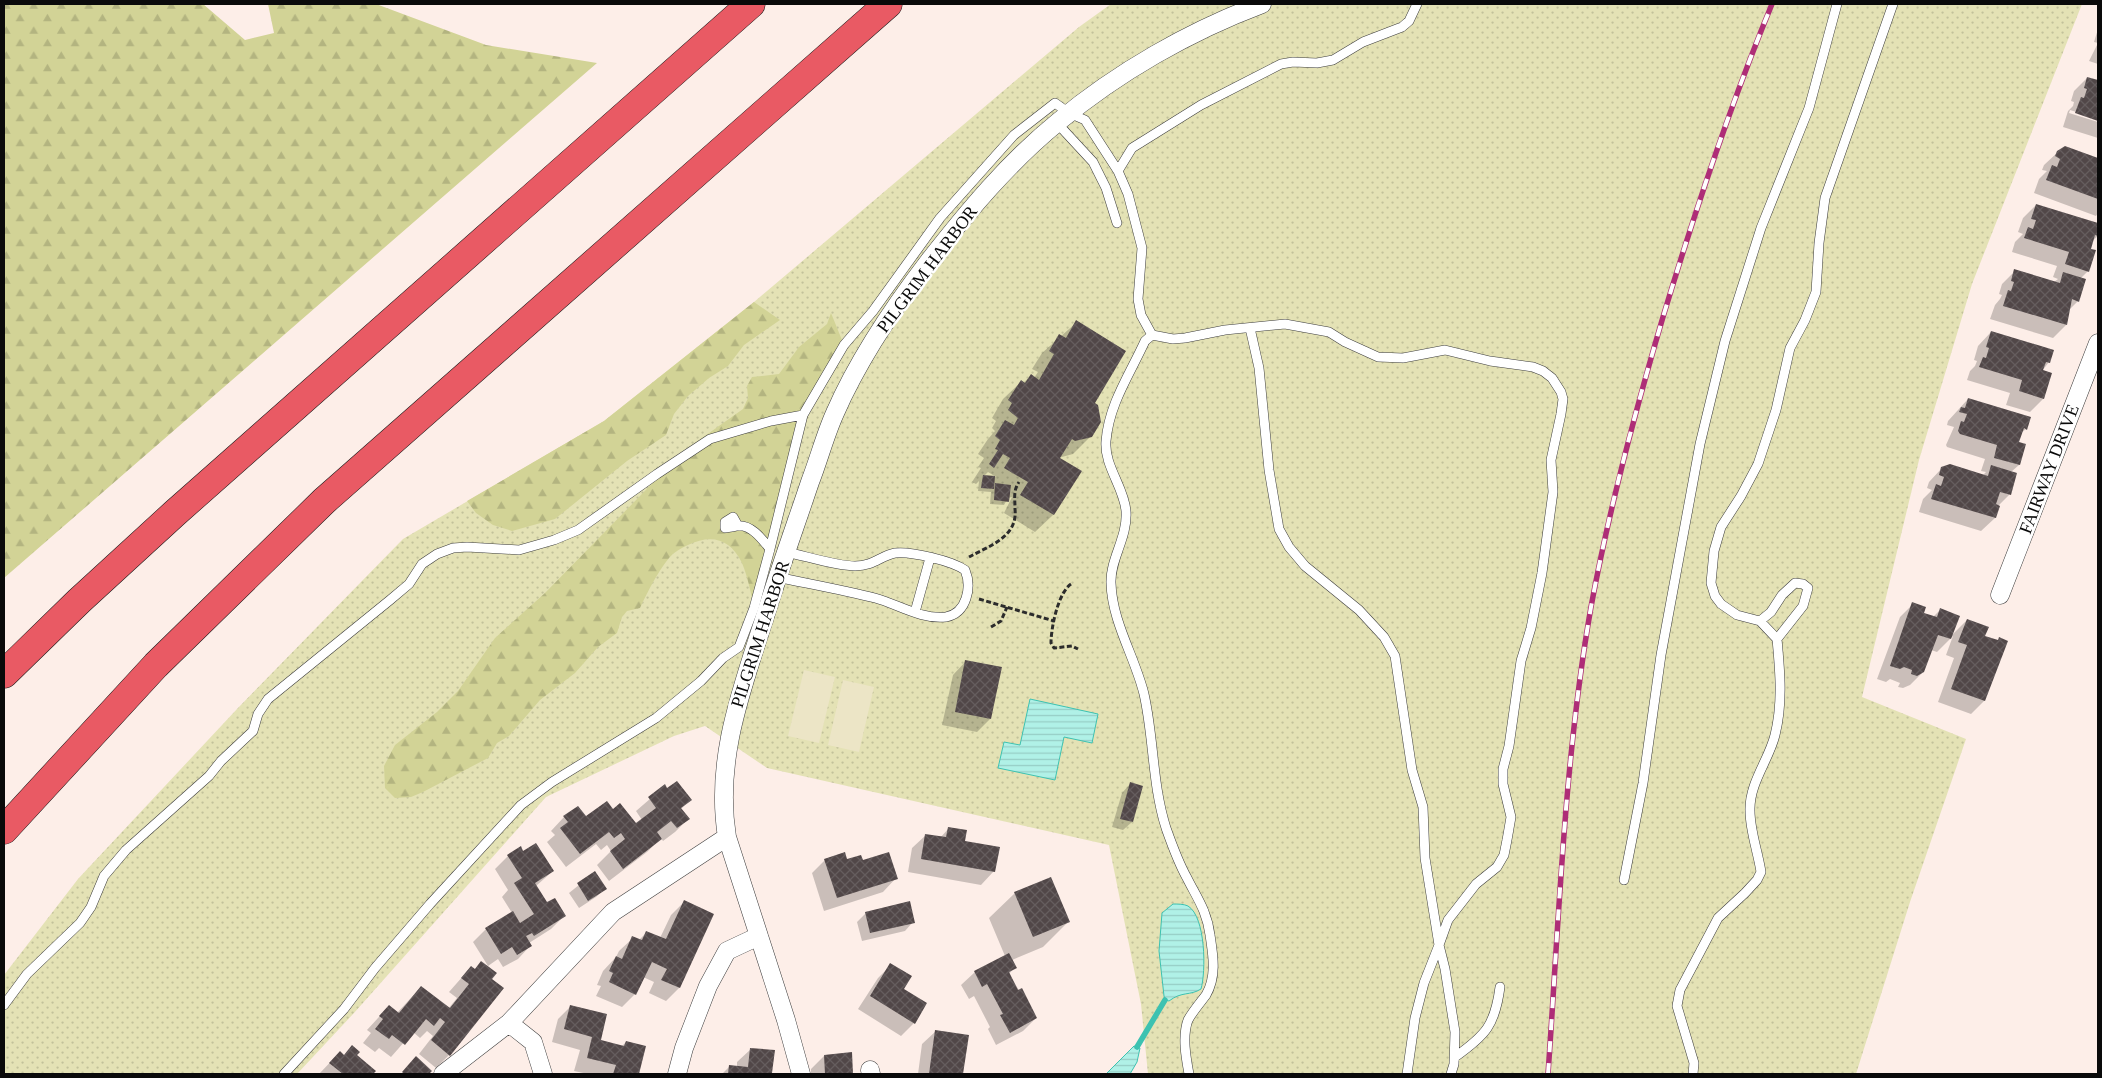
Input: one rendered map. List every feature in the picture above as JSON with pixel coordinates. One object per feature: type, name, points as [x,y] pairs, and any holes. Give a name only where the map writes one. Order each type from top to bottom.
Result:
[{"type":"highway","points":[[4,674],[175,513],[751,4]]},
{"type":"highway","points":[[4,830],[80,745],[156,665],[318,507],[382,448],[888,4]]},
{"type":"street","name":"PILGRIM HARBOR","points":[[801,1074],[727,838],[722,810],[724,765],[731,722],[777,577],[778,550],[834,414],[878,333],[899,300],[984,194],[1063,118],[1136,67],[1178,42],[1262,4]]},
{"type":"street","name":"FAIRWAY DRIVE","points":[[2000,595],[2098,344]]},
{"type":"street","points":[[443,1074],[509,1023],[613,912],[727,838]]},
{"type":"street","points":[[677,1074],[684,1048],[708,986],[727,951],[759,936]]},
{"type":"street","points":[[509,1023],[533,1042],[544,1074]]},
{"type":"lane","points":[[1118,171],[1132,148],[1201,105],[1281,64],[1293,62],[1318,63],[1332,60],[1363,42],[1402,27],[1409,21],[1417,4]]},
{"type":"lane","points":[[1624,880],[1643,784],[1661,655],[1693,482],[1716,379],[1725,342],[1761,228],[1808,108],[1837,4]]},
{"type":"lane","points":[[1693,1074],[1692,1055],[1680,1021],[1678,1006],[1680,990],[1718,918],[1746,893],[1761,872],[1750,811],[1758,776],[1775,736],[1780,709],[1780,667],[1777,639],[1760,621],[1737,615],[1721,604],[1715,596],[1711,582],[1714,551],[1721,527],[1741,496],[1758,464],[1776,410],[1790,348],[1805,320],[1816,292],[1819,243],[1825,198],[1893,4]]},
{"type":"lane","points":[[284,1074],[344,1009],[375,968],[430,904],[521,805],[552,782],[656,718],[701,681],[723,658],[739,648],[778,550],[803,415],[844,345],[873,311],[940,218],[1014,135],[1055,103],[1093,162],[1106,188],[1117,223]]},
{"type":"lane","points":[[1063,118],[1085,120],[1118,171],[1128,194],[1142,248],[1138,299],[1141,315],[1152,335]]},
{"type":"lane","points":[[1189,1074],[1185,1040],[1188,1022],[1214,978],[1210,934],[1206,913],[1179,863],[1166,827],[1160,804],[1144,695],[1117,617],[1111,573],[1124,534],[1126,512],[1121,491],[1107,456],[1107,432],[1111,410],[1120,389],[1145,341],[1152,335],[1179,338],[1225,330],[1285,324],[1329,332],[1345,342],[1378,357],[1403,358],[1445,350],[1490,361],[1533,367],[1552,378],[1563,399],[1551,460],[1553,492],[1542,573],[1531,628],[1521,661],[1509,746],[1503,769],[1503,784],[1511,817],[1508,840],[1504,855],[1497,867],[1476,884],[1448,920],[1424,983],[1415,1018],[1407,1074]]},
{"type":"lane","points":[[1250,328],[1259,368],[1269,470],[1279,529],[1289,547],[1305,566],[1359,610],[1384,638],[1394,656],[1412,770],[1423,807],[1425,858],[1455,1032],[1455,1057],[1451,1074]]},
{"type":"lane","points":[[4,1005],[28,974],[80,923],[91,908],[104,876],[126,850],[209,776],[221,761],[253,731],[258,714],[268,699],[409,584],[422,564],[437,554],[453,548],[520,550],[554,540],[578,530],[665,468],[710,439],[770,421],[803,415]]},
{"type":"lane","points":[[738,526],[755,532],[778,550],[853,566],[870,565],[893,554],[906,553],[944,560],[965,570],[969,587],[965,601],[950,616],[933,617],[874,598],[777,577]]},
{"type":"lane","points":[[915,612],[930,558]]},
{"type":"lane","points":[[1760,621],[1771,612],[1782,595],[1795,583],[1803,584],[1808,588],[1803,606],[1777,639]]},
{"type":"lane","points":[[1455,1057],[1474,1043],[1487,1030],[1494,1017],[1500,987]]},
{"type":"path","points":[[959,566],[969,557],[1003,539],[1009,532],[1014,521],[1016,511],[1014,496],[1019,482]]},
{"type":"path","points":[[1071,584],[1063,591],[1051,637],[1054,648],[1072,646],[1078,649]]},
{"type":"path","points":[[967,595],[1054,620]]},
{"type":"path","points":[[991,627],[1001,620],[1007,607]]},
{"type":"shaded area","points":[[1111,4],[2082,4],[1972,284],[1919,460],[1862,697],[1966,739],[1910,902],[1856,1074],[1148,1074],[1141,1004],[1109,845],[767,768],[705,726],[674,736],[546,797],[354,1013],[297,1074],[4,1074],[4,975],[78,879],[237,709],[403,539],[604,421],[754,302],[1079,27]]},
{"type":"shaded area","points":[[804,670],[835,677],[819,743],[788,736]]},
{"type":"shaded area","points":[[843,680],[874,687],[859,752],[828,745]]},
{"type":"green space","points":[[4,4],[203,4],[245,40],[274,33],[268,4],[376,4],[486,45],[597,63],[4,578]]},
{"type":"green space","points":[[754,302],[780,320],[744,345],[728,366],[709,378],[688,396],[674,414],[666,435],[627,461],[555,519],[512,531],[493,525],[476,513],[467,501],[604,421]]},
{"type":"green space","points":[[831,313],[844,345],[803,415],[754,608],[744,568],[732,548],[726,543],[712,539],[683,547],[669,558],[653,582],[640,608],[627,611],[622,617],[617,633],[598,647],[575,673],[540,700],[509,736],[497,743],[488,758],[423,792],[411,797],[395,798],[385,788],[384,766],[395,745],[437,712],[458,691],[495,638],[545,593],[685,450],[743,409],[748,398],[747,386],[752,377],[779,374],[799,347],[827,324]]},
{"type":"water","points":[[1030,699],[1098,714],[1092,743],[1064,737],[1055,780],[998,768],[1004,742],[1020,745]]},
{"type":"water","points":[[1173,904],[1183,904],[1194,912],[1201,933],[1204,970],[1201,989],[1178,996],[1169,1001],[1165,1000],[1164,996],[1159,951],[1162,913]]},
{"type":"water","points":[[1134,1046],[1140,1048],[1137,1062],[1130,1074],[1106,1074]]},
{"type":"building","points":[[2087,77],[2098,80],[2098,121],[2075,113],[2081,97],[2084,98],[2087,89],[2084,88]]},
{"type":"building","points":[[2065,146],[2098,158],[2098,199],[2046,180],[2052,165],[2057,167],[2060,159],[2055,156],[2057,151]]},
{"type":"building","points":[[2036,204],[2098,223],[2098,236],[2095,235],[2091,249],[2096,250],[2089,272],[2065,264],[2069,252],[2024,238],[2028,227],[2033,229],[2036,220],[2031,219]]},
{"type":"building","points":[[2014,269],[2060,283],[2063,272],[2086,279],[2079,302],[2072,299],[2067,325],[2003,306],[2008,290],[2011,291],[2014,282],[2011,281]]},
{"type":"building","points":[[1076,320],[1126,351],[1095,403],[1098,405],[1101,422],[1092,437],[1075,441],[1072,439],[1060,458],[1082,471],[1054,515],[1020,495],[1028,482],[1004,468],[1010,458],[1003,454],[994,468],[989,464],[998,450],[995,449],[1000,440],[995,436],[1005,420],[1014,425],[1018,418],[1008,410],[1012,403],[1008,400],[1021,380],[1025,383],[1031,374],[1039,380],[1054,354],[1049,351],[1059,334],[1066,338]]},
{"type":"building","points":[[1991,331],[2054,350],[2050,363],[2046,362],[2043,370],[2052,373],[2044,399],[2019,391],[2022,380],[1979,367],[1983,357],[1986,358],[1989,348],[1986,347]]},
{"type":"building","points":[[1968,398],[2031,417],[2027,430],[2024,428],[2019,442],[2026,444],[2020,465],[1994,458],[1997,445],[1960,434],[1958,431],[1961,421],[1964,422],[1967,414],[1959,412],[1961,407],[1965,408]]},
{"type":"building","points":[[1950,464],[1988,476],[1991,465],[2017,473],[2011,495],[2000,492],[1996,504],[2000,506],[1996,518],[1931,499],[1936,484],[1941,486],[1944,477],[1939,475],[1941,467]]},
{"type":"building","points":[[983,475],[995,476],[994,489],[981,488]]},
{"type":"building","points":[[995,483],[1011,485],[1009,502],[994,500]]},
{"type":"building","points":[[1912,602],[1926,607],[1924,613],[1937,617],[1940,608],[1960,616],[1951,639],[1938,635],[1924,672],[1917,676],[1911,674],[1912,670],[1904,667],[1900,669],[1890,666]]},
{"type":"building","points":[[1967,619],[1989,627],[1985,636],[1998,640],[1999,637],[2008,641],[1985,701],[1951,689],[1967,645],[1958,642]]},
{"type":"building","points":[[965,660],[1002,667],[991,719],[955,712]]},
{"type":"building","points":[[677,781],[692,800],[681,808],[690,819],[677,828],[671,821],[657,832],[662,839],[623,869],[610,851],[625,839],[621,833],[614,838],[609,832],[580,854],[560,828],[568,822],[563,816],[578,806],[586,816],[607,801],[613,809],[620,803],[636,823],[656,808],[648,797],[665,784],[667,788]]},
{"type":"building","points":[[1130,782],[1143,786],[1133,822],[1120,819]]},
{"type":"building","points":[[948,827],[967,830],[965,841],[1000,847],[995,872],[921,859],[925,834],[946,837]]},
{"type":"building","points":[[536,843],[554,871],[535,883],[547,902],[555,898],[566,916],[534,936],[532,933],[526,936],[532,946],[517,955],[512,947],[501,954],[485,928],[513,911],[520,923],[534,914],[514,883],[522,878],[507,855],[521,846],[523,851]]},
{"type":"building","points":[[845,852],[847,859],[861,855],[863,860],[889,852],[898,879],[837,898],[824,859]]},
{"type":"building","points":[[595,871],[607,889],[588,901],[577,883]]},
{"type":"building","points":[[1051,877],[1070,922],[1033,937],[1014,892]]},
{"type":"building","points":[[684,900],[714,914],[680,988],[661,980],[667,969],[652,962],[636,995],[609,982],[613,973],[609,971],[616,956],[622,959],[632,936],[642,940],[646,931],[666,939]]},
{"type":"building","points":[[910,901],[915,923],[870,933],[865,912]]},
{"type":"building","points":[[1009,953],[1017,968],[1009,972],[1018,990],[1022,988],[1037,1018],[1010,1033],[1000,1015],[1003,1014],[987,984],[982,987],[974,971]]},
{"type":"building","points":[[481,961],[497,973],[492,979],[504,988],[450,1056],[431,1040],[445,1022],[440,1018],[434,1026],[426,1019],[405,1045],[392,1035],[389,1039],[375,1029],[383,1019],[379,1016],[389,1005],[399,1013],[421,986],[450,1008],[469,984],[461,978],[471,966],[475,969]]},
{"type":"building","points":[[890,963],[912,976],[904,989],[927,1003],[915,1024],[870,996]]},
{"type":"building","points":[[570,1005],[607,1014],[601,1040],[624,1046],[626,1041],[646,1046],[639,1074],[613,1074],[616,1065],[587,1058],[592,1037],[564,1029]]},
{"type":"building","points":[[935,1030],[969,1035],[963,1074],[929,1074]]},
{"type":"building","points":[[352,1045],[360,1052],[357,1055],[376,1071],[373,1074],[343,1074],[329,1063],[340,1051],[344,1055]]},
{"type":"building","points":[[750,1048],[775,1050],[772,1073],[728,1074],[729,1065],[748,1067]]},
{"type":"building","points":[[852,1052],[853,1074],[825,1074],[824,1055]]},
{"type":"building","points":[[416,1056],[432,1071],[429,1074],[404,1074],[402,1072]]},
{"type":"waterway","points":[[1137,1047],[1165,1000]]},
{"type":"railway","points":[[1548,1074],[1568,782],[1582,665],[1598,570],[1614,497],[1675,277],[1727,120],[1772,4]]}]
